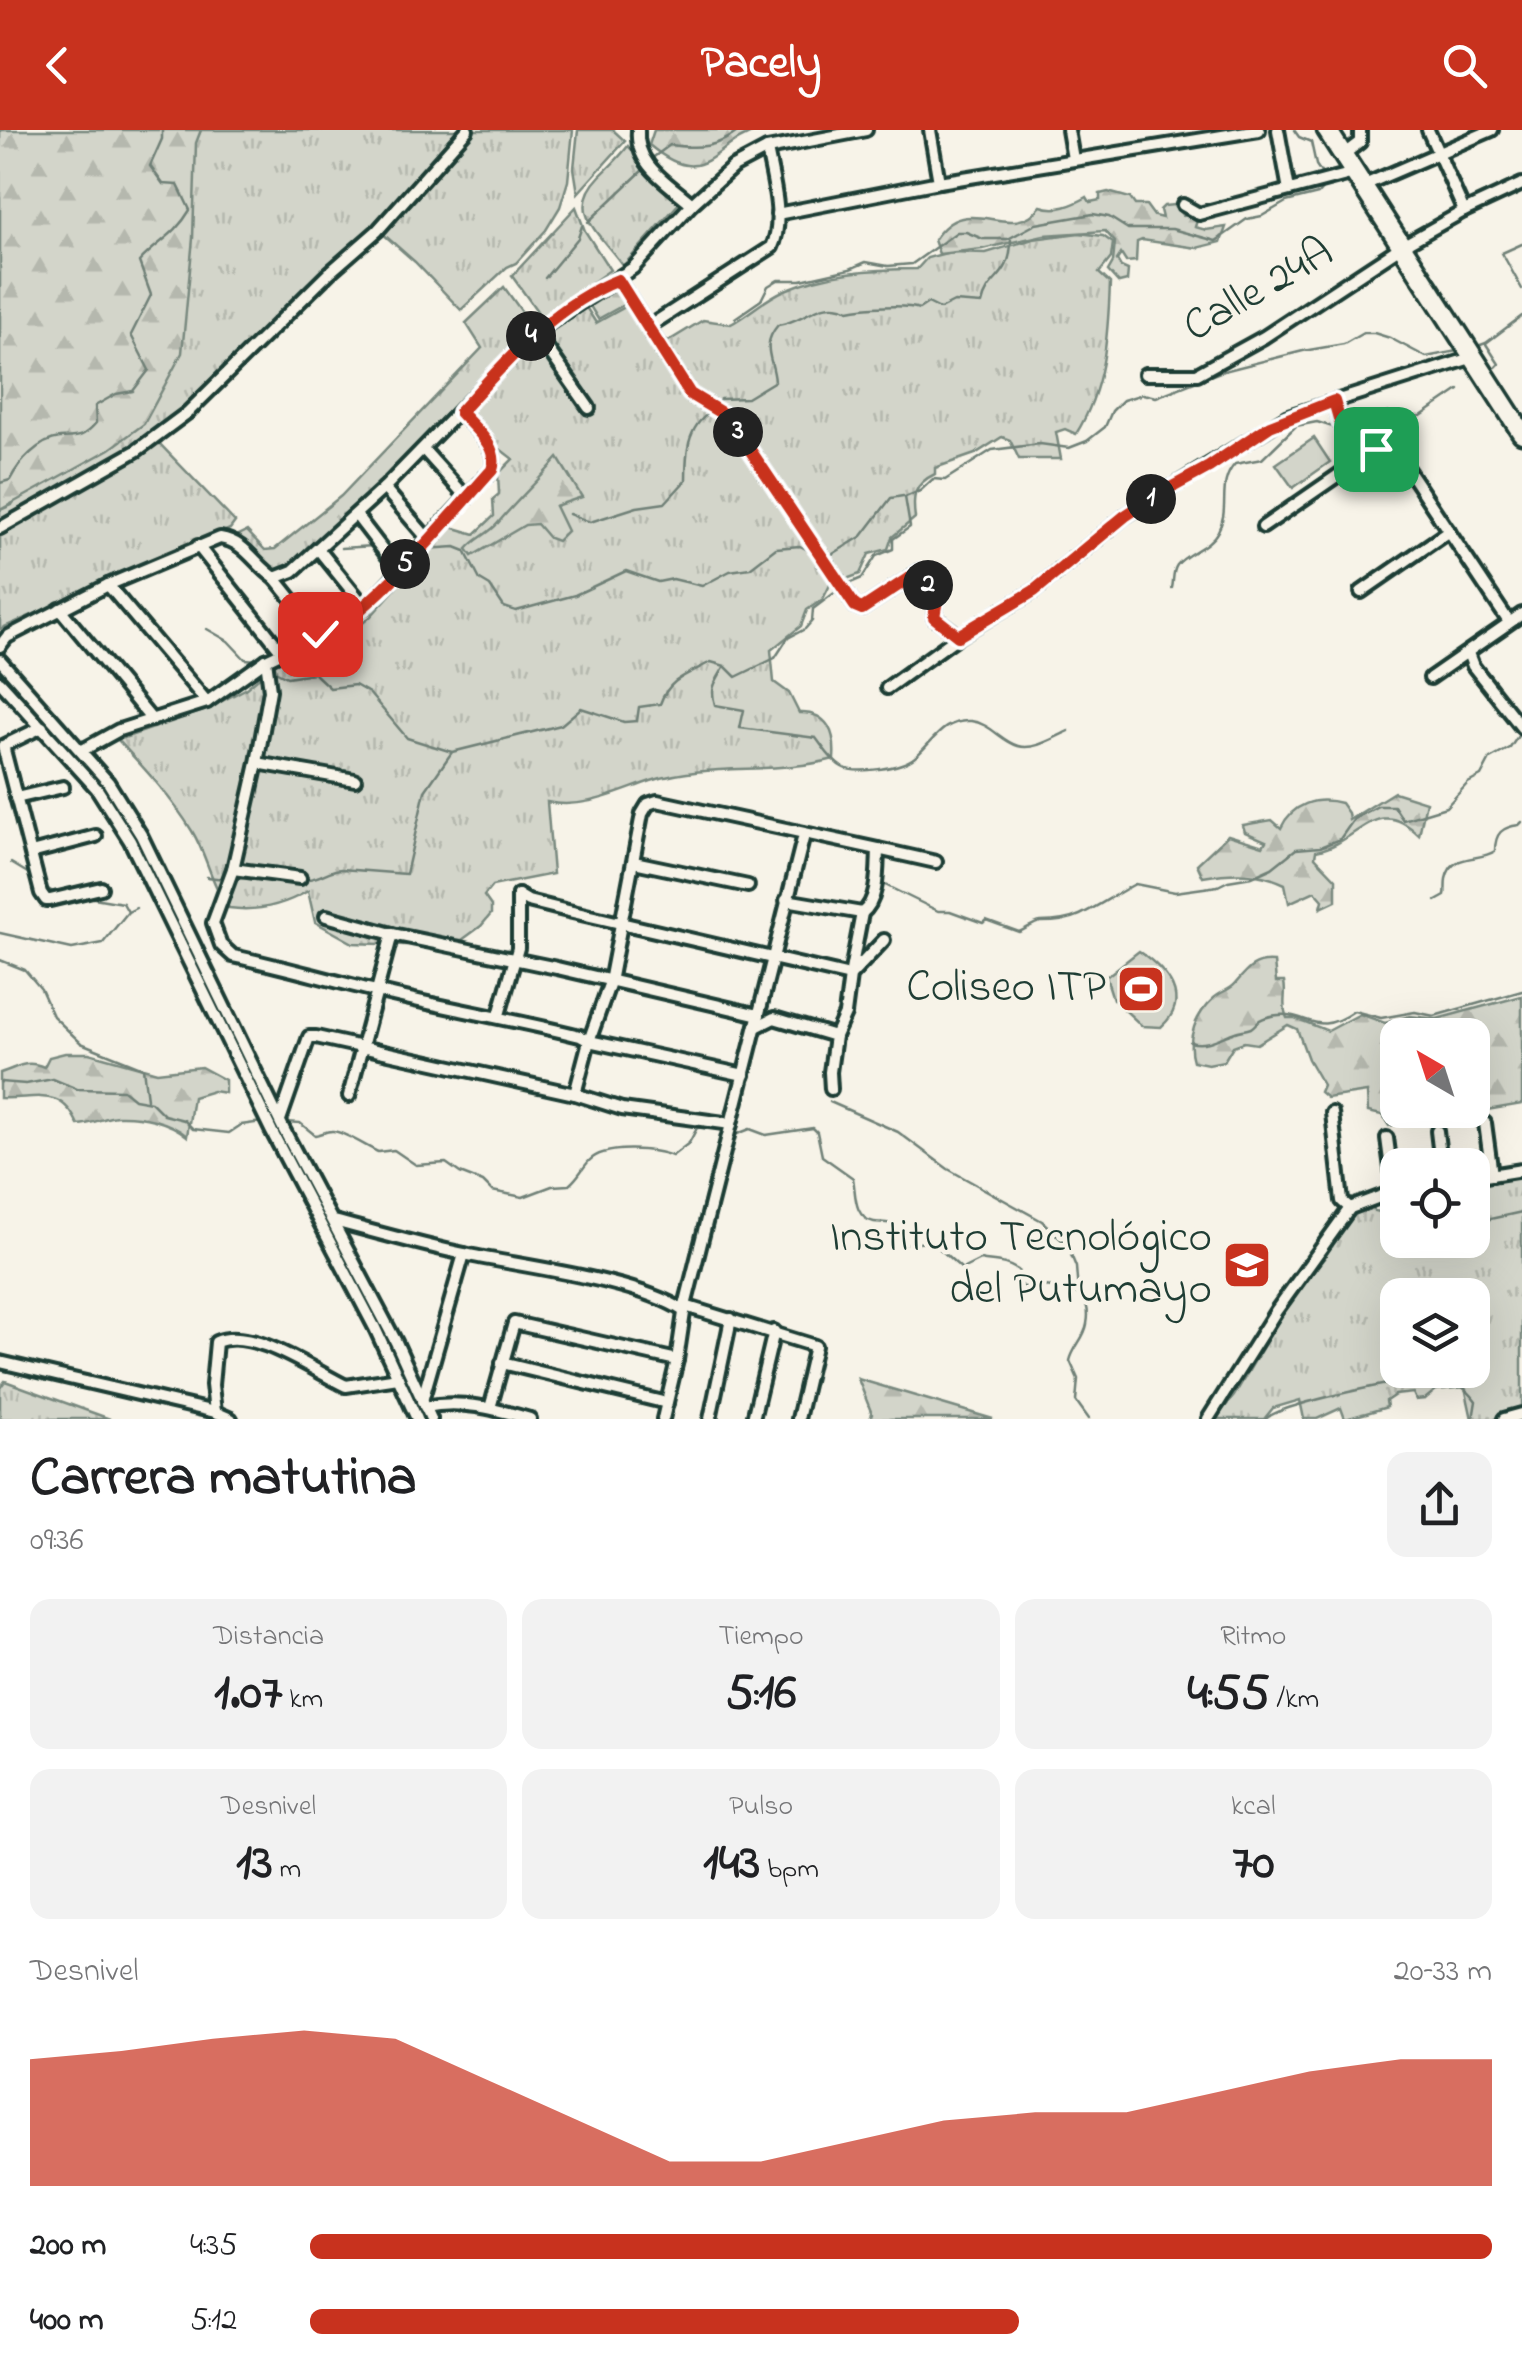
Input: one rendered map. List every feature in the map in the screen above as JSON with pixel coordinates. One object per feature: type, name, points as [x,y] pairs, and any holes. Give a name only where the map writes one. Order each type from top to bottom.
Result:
[{"type":"highway","points":[[1327,130],[1522,433]]},
{"type":"street","points":[[0,528],[136,451],[188,413],[329,273],[377,231],[467,130]]},
{"type":"street","points":[[638,130],[636,148],[644,162],[692,204]]},
{"type":"street","points":[[275,578],[319,550],[536,332],[576,303],[618,280],[733,167],[768,149],[866,130]]},
{"type":"street","points":[[930,130],[939,182]]},
{"type":"street","points":[[1068,130],[1073,159]]},
{"type":"street","points":[[777,214],[939,182],[1259,130]]},
{"type":"street","points":[[1278,130],[1289,190]]},
{"type":"street","points":[[1343,155],[1360,142],[1360,130]]},
{"type":"street","points":[[1428,130],[1464,211]]},
{"type":"street","points":[[1183,206],[1199,214],[1289,190],[1358,179],[1492,130]]},
{"type":"street","points":[[648,328],[772,247],[777,214],[768,149]]},
{"type":"street","name":"Calle 24A","points":[[1145,374],[1197,374],[1264,337],[1402,246],[1522,184]]},
{"type":"street","points":[[618,280],[690,394],[728,417],[855,606],[862,609],[920,571],[937,600],[934,617],[958,636]]},
{"type":"street","points":[[536,332],[589,408]]},
{"type":"street","points":[[887,688],[958,636],[1034,591],[1125,516],[1288,416],[1474,357]]},
{"type":"street","points":[[1334,401],[1352,464]]},
{"type":"street","points":[[0,646],[7,637],[108,584],[220,538],[236,540],[262,570],[275,578],[316,632],[334,631],[365,607],[468,498],[495,462],[492,450],[460,412]]},
{"type":"street","points":[[1262,528],[1352,464],[1386,446],[1394,449],[1510,622]]},
{"type":"street","points":[[422,449],[468,498]]},
{"type":"street","points":[[384,488],[428,538]]},
{"type":"street","points":[[356,515],[398,571]]},
{"type":"street","points":[[1361,592],[1449,531]]},
{"type":"street","points":[[198,546],[282,652]]},
{"type":"street","points":[[319,550],[365,607]]},
{"type":"street","points":[[108,584],[207,702]]},
{"type":"street","points":[[60,610],[152,720]]},
{"type":"street","points":[[1430,678],[1522,614]]},
{"type":"street","points":[[82,751],[120,730],[207,702],[266,660],[310,639],[316,632]]},
{"type":"street","points":[[1468,653],[1473,666],[1522,728]]},
{"type":"street","points":[[0,660],[108,782],[141,834],[430,1419]]},
{"type":"street","points":[[266,660],[270,690],[257,763],[233,869],[214,923],[227,954],[744,1074]]},
{"type":"street","points":[[0,682],[97,789],[130,841],[267,1123],[376,1328],[417,1419]]},
{"type":"street","points":[[42,727],[3,746],[46,900],[101,888]]},
{"type":"street","points":[[257,763],[355,780]]},
{"type":"street","points":[[16,798],[62,786]]},
{"type":"street","points":[[576,1094],[610,982],[642,814],[648,804],[657,800],[936,862]]},
{"type":"street","points":[[663,1419],[685,1308],[804,834]]},
{"type":"street","points":[[31,853],[96,836]]},
{"type":"street","points":[[831,1089],[835,1036],[845,1014],[862,914],[874,895],[878,849]]},
{"type":"street","points":[[634,862],[748,886]]},
{"type":"street","points":[[233,869],[300,878]]},
{"type":"street","points":[[499,1015],[518,948],[518,895],[528,902],[850,976]]},
{"type":"street","points":[[786,900],[862,914]]},
{"type":"street","points":[[326,916],[758,1021],[774,1018],[835,1036]]},
{"type":"street","points":[[349,1096],[392,934]]},
{"type":"street","points":[[850,976],[884,940]]},
{"type":"street","points":[[280,1120],[309,1037],[576,1094],[728,1132]]},
{"type":"street","points":[[1332,1112],[1342,1201],[1350,1208]]},
{"type":"street","points":[[1486,1128],[1492,1175],[1522,1170]]},
{"type":"street","points":[[1437,1131],[1438,1148]]},
{"type":"street","points":[[1387,1138],[1389,1148]]},
{"type":"street","points":[[1208,1419],[1276,1311],[1350,1208],[1380,1196]]},
{"type":"street","points":[[334,1222],[591,1280],[815,1346],[798,1419]]},
{"type":"street","points":[[424,1404],[464,1254]]},
{"type":"street","points":[[710,1419],[731,1319]]},
{"type":"street","points":[[490,1408],[511,1326],[516,1322],[677,1360]]},
{"type":"street","points":[[753,1419],[774,1331]]},
{"type":"street","points":[[215,1412],[212,1386],[216,1342],[221,1339],[237,1339],[267,1348],[320,1370],[346,1386],[398,1378]]},
{"type":"street","points":[[0,1362],[231,1419]]},
{"type":"street","points":[[502,1363],[667,1403]]},
{"type":"street","points":[[424,1404],[447,1402],[490,1408],[530,1419]]},
{"type":"street","points":[[1504,1419],[1522,1414]]},
{"type":"green space","points":[[0,130],[201,130],[196,143],[193,238],[182,353],[144,424],[110,449],[0,510]]},
{"type":"green space","points":[[201,130],[573,130],[568,181],[560,207],[546,230],[516,263],[461,310],[373,225],[188,404],[160,444],[235,522],[230,529],[0,629],[0,510],[12,505]]},
{"type":"green space","points":[[578,130],[613,130],[625,141],[578,193],[574,168]]},
{"type":"green space","points":[[654,130],[761,130],[697,165],[684,165],[649,145]]},
{"type":"green space","points":[[628,146],[681,201],[623,266],[590,222],[586,201],[590,189]]},
{"type":"green space","points":[[1108,192],[1130,198],[1135,205],[1146,205],[1154,216],[1162,218],[1160,210],[1174,205],[1183,216],[1198,217],[1195,227],[1226,227],[1221,242],[1197,248],[1137,242],[1136,261],[1126,262],[1121,254],[1117,260],[1128,270],[1127,281],[1119,283],[1108,271],[1115,242],[1105,231],[1044,235],[939,254],[934,240],[947,225],[960,218],[1015,221],[1029,217],[1041,206],[1059,208],[1087,197],[1090,202],[1100,200],[1100,194]]},
{"type":"green space","points":[[576,207],[585,231],[610,270],[542,318],[512,276]]},
{"type":"green space","points":[[1079,233],[1103,236],[1113,243],[1111,258],[1099,273],[1110,283],[1108,322],[1099,380],[1086,416],[1076,434],[1065,429],[1056,432],[1061,459],[1019,459],[1010,440],[1002,437],[975,454],[935,468],[935,474],[916,492],[915,518],[892,537],[888,549],[869,554],[860,574],[830,585],[823,599],[807,610],[801,626],[771,650],[774,682],[789,693],[799,713],[817,716],[828,726],[834,759],[789,767],[673,775],[587,802],[547,802],[553,874],[492,886],[484,896],[491,914],[462,940],[432,938],[406,945],[353,943],[315,922],[308,891],[270,906],[229,908],[184,819],[118,740],[203,711],[245,689],[279,661],[347,636],[370,617],[451,527],[475,534],[494,516],[498,474],[513,459],[500,449],[471,411],[534,343],[586,307],[596,323],[627,306],[657,348],[703,320],[731,324],[778,293],[817,279],[917,269],[927,258],[950,252],[986,253],[1033,239]]},
{"type":"green space","points":[[504,287],[532,326],[525,336],[393,475],[293,566],[276,573],[258,559],[239,535],[247,531],[265,550],[275,549],[341,496],[482,348],[466,323]]},
{"type":"green space","points":[[619,288],[627,303],[598,319],[590,306]]},
{"type":"green space","points":[[1314,438],[1330,462],[1293,488],[1276,464]]},
{"type":"green space","points":[[558,458],[582,497],[555,506],[567,531],[557,541],[537,524],[525,525],[472,556],[467,549],[494,527]]},
{"type":"green space","points":[[1394,792],[1426,802],[1419,835],[1404,823],[1379,819],[1316,851],[1315,857],[1336,879],[1336,901],[1321,908],[1323,900],[1315,891],[1289,903],[1285,884],[1245,874],[1203,877],[1197,864],[1228,835],[1263,846],[1266,841],[1245,832],[1243,825],[1272,820],[1281,828],[1298,808],[1323,801],[1341,803],[1349,820]]},
{"type":"green space","name":"Coliseo ITP","points":[[1139,951],[1166,976],[1175,996],[1175,1006],[1161,1027],[1142,1026],[1113,999],[1106,977]]},
{"type":"green space","points":[[1274,962],[1276,982],[1284,982],[1287,1018],[1328,1031],[1360,1014],[1380,1021],[1380,1115],[1368,1112],[1367,1092],[1327,1098],[1320,1092],[1323,1085],[1297,1029],[1288,1025],[1257,1044],[1244,1042],[1233,1046],[1224,1061],[1193,1061],[1192,1035],[1208,1004],[1261,963]]},
{"type":"green space","points":[[1522,996],[1522,1104],[1490,1110],[1490,1018],[1441,1018]]},
{"type":"green space","points":[[89,1053],[157,1072],[201,1067],[225,1080],[225,1093],[213,1091],[193,1097],[187,1136],[163,1123],[136,1117],[112,1117],[78,1125],[64,1104],[55,1099],[0,1098],[0,1073],[26,1064],[44,1067],[49,1057]]},
{"type":"green space","points":[[1522,1177],[1522,1411],[1496,1419],[1472,1419],[1465,1388],[1490,1388],[1490,1278],[1380,1278],[1380,1388],[1455,1388],[1436,1390],[1425,1399],[1416,1400],[1413,1393],[1395,1395],[1386,1401],[1387,1407],[1345,1419],[1341,1408],[1317,1419],[1304,1419],[1300,1400],[1273,1408],[1264,1419],[1215,1419],[1234,1396],[1291,1299],[1325,1257],[1351,1213],[1373,1204],[1374,1211],[1380,1212],[1380,1258],[1490,1258],[1490,1183]]},
{"type":"green space","points":[[858,1379],[993,1419],[870,1419],[872,1414]]},
{"type":"green space","points":[[5,1381],[110,1419],[0,1419],[0,1388]]},
{"type":"waterway","points":[[0,483],[10,480],[37,447],[87,432],[96,423],[95,406],[116,394],[133,391],[149,370],[131,335],[151,295],[139,262],[190,210],[178,185],[163,184],[150,166],[162,130]]},
{"type":"waterway","points":[[651,159],[670,145],[707,146],[740,130]]},
{"type":"waterway","points":[[1294,130],[1311,142],[1322,174]]},
{"type":"waterway","points":[[588,222],[644,169]]},
{"type":"waterway","points":[[735,318],[761,300],[768,286],[778,280],[801,280],[866,262],[888,266],[912,264],[957,232],[983,239],[1008,239],[1036,224],[1093,214],[1109,217],[1128,229],[1172,229],[1216,241],[1247,219],[1262,216],[1286,202],[1318,194],[1325,186]]},
{"type":"waterway","points":[[545,278],[578,238],[582,226]]},
{"type":"waterway","points":[[715,405],[720,399],[747,398],[775,381],[769,352],[773,332],[778,325],[821,308],[919,309],[928,303],[940,309],[954,302],[982,304],[1007,263],[1011,240]]},
{"type":"waterway","points":[[1522,244],[1502,253],[1522,289]]},
{"type":"waterway","points":[[1475,347],[1522,316]]},
{"type":"waterway","points":[[848,584],[862,578],[876,556],[893,549],[893,539],[910,527],[905,497],[920,491],[933,479],[945,480],[992,450],[1040,444],[1069,448],[1087,441],[1105,427],[1112,411],[1123,400],[1143,394],[1156,397],[1220,372],[1344,344],[1363,333],[1390,338],[1426,357],[1457,351]]},
{"type":"waterway","points":[[1486,344],[1499,364],[1496,367]]},
{"type":"waterway","points":[[1344,426],[1350,431],[1364,431],[1386,413],[1421,416],[1459,390]]},
{"type":"waterway","points":[[569,514],[590,522],[665,503],[686,480],[692,434],[711,412]]},
{"type":"waterway","points":[[1172,588],[1177,565],[1218,531],[1226,480],[1235,464],[1262,459],[1296,426],[1317,422],[1336,428]]},
{"type":"waterway","points":[[828,557],[862,536],[891,498],[903,496]]},
{"type":"waterway","points":[[341,548],[374,546]]},
{"type":"waterway","points":[[387,546],[418,546]]},
{"type":"waterway","points":[[425,549],[455,547],[465,551],[480,580],[490,586],[504,607],[516,611],[575,595],[626,571],[658,582],[673,579],[702,586],[730,571],[750,568],[776,548],[800,546],[812,552]]},
{"type":"waterway","points":[[277,672],[287,677],[314,673],[330,688],[355,685],[369,693],[407,738],[452,752],[561,725],[581,708],[624,722],[637,721],[639,707],[660,704],[674,683],[711,662],[725,666],[736,677],[775,658],[788,638],[812,621],[813,609],[841,588]]},
{"type":"waterway","points":[[207,629],[228,641],[245,659],[257,660]]},
{"type":"waterway","points":[[724,667],[713,689],[715,705],[744,710],[740,728],[816,738],[834,761],[849,769],[879,769],[909,761],[939,733],[961,721],[978,722],[1012,744],[1024,747],[1069,731]]},
{"type":"waterway","points":[[881,883],[938,911],[950,911],[983,923],[986,920],[1019,932],[1038,923],[1075,917],[1135,884],[1175,892],[1252,877],[1272,868],[1296,849],[1320,847],[1340,839],[1354,819],[1378,806],[1394,806],[1403,820],[1446,807],[1468,783],[1481,776],[1490,759],[1510,748],[1518,736]]},
{"type":"waterway","points":[[306,879],[341,869],[406,874],[425,791],[452,752]]},
{"type":"waterway","points":[[1436,901],[1445,896],[1446,879],[1454,865],[1495,851],[1501,832],[1522,822]]},
{"type":"waterway","points":[[11,863],[31,875]]},
{"type":"waterway","points":[[207,877],[225,879]]},
{"type":"waterway","points":[[233,879],[260,877]]},
{"type":"waterway","points":[[277,880],[294,882]]},
{"type":"waterway","points":[[45,887],[56,894]]},
{"type":"waterway","points":[[88,897],[123,903],[128,912],[136,908]]},
{"type":"waterway","points":[[0,933],[72,949],[103,943],[128,912]]},
{"type":"waterway","points":[[0,960],[25,970],[41,989],[53,1016],[81,1043],[143,1068],[147,1099]]},
{"type":"waterway","points":[[1190,1042],[1213,1041],[1278,1015],[1318,1023],[1339,1020],[1354,1011],[1381,1018],[1415,1012],[1434,1016],[1522,991]]},
{"type":"waterway","points":[[0,1082],[26,1084],[53,1079],[77,1089],[123,1090],[134,1099],[151,1102],[164,1115],[184,1120],[193,1129],[229,1133],[241,1125],[262,1122]]},
{"type":"waterway","points":[[830,1102],[898,1132],[948,1169],[1042,1221],[1067,1245],[1076,1267],[1078,1293]]},
{"type":"waterway","points":[[285,1122],[300,1123],[315,1135],[336,1131],[378,1152],[394,1150],[416,1165],[446,1163],[483,1182],[492,1191],[523,1197],[552,1186],[569,1185],[589,1161],[605,1152],[642,1150],[672,1156],[689,1143],[697,1128],[714,1126]]},
{"type":"waterway","points":[[732,1136],[750,1129],[766,1135],[813,1128],[822,1156],[853,1178],[862,1216],[891,1224],[903,1244],[932,1242],[962,1269],[980,1260],[1004,1264],[1018,1270],[1022,1287],[1057,1287],[1077,1294],[1088,1311],[1087,1324],[1070,1361],[1078,1379],[1076,1401],[1089,1419]]},
{"type":"waterway","points":[[1490,1219],[1522,1212]]},
{"type":"waterway","points":[[1266,1419],[1294,1406],[1347,1392],[1437,1378],[1459,1385],[1472,1396],[1476,1401],[1473,1419]]},
{"type":"place","name":"Coliseo ITP","points":[[1141,989]]},
{"type":"place","name":"Instituto Tecnológico del Putumayo","points":[[1247,1265]]},
{"type":"route","points":[[320,634],[334,631],[374,599],[492,470],[492,450],[460,412],[523,343],[614,280],[618,280],[690,394],[728,417],[855,606],[862,609],[920,571],[937,600],[934,617],[958,636],[1034,591],[1125,516],[1288,416],[1334,401],[1352,464],[1376,449]]}]
